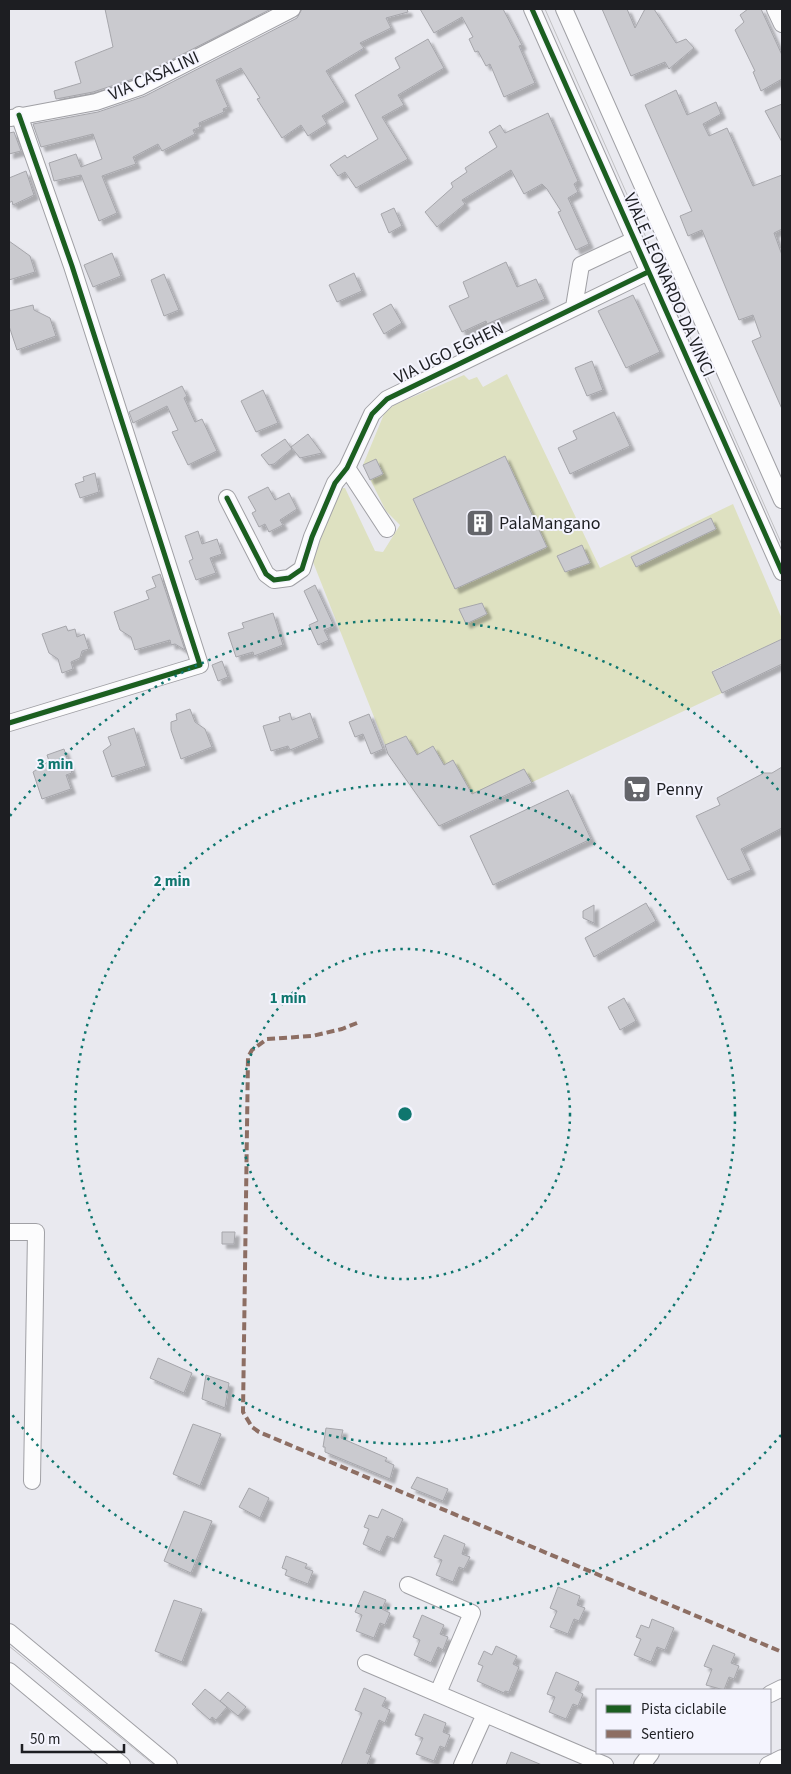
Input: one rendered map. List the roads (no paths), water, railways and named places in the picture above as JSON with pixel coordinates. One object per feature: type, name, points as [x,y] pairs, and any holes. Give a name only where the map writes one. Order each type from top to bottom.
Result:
[{"type":"street","name":"VIA CASALINI","points":[[14,117],[96,102],[140,87],[270,14],[292,9]]},
{"type":"street","name":"VIALE LEONARDO DA VINCI","points":[[532,9],[782,572]]},
{"type":"street","name":"VIALE LEONARDO DA VINCI","points":[[564,9],[782,500]]},
{"type":"street","points":[[775,9],[782,24]]},
{"type":"street","points":[[9,723],[200,665],[72,266],[14,117]]},
{"type":"street","points":[[574,307],[581,265],[634,240]]},
{"type":"street","name":"VIA UGO EGHEN","points":[[227,498],[266,574],[274,580],[289,578],[302,569],[312,537],[335,483],[347,468],[372,414],[387,399],[648,272]]},
{"type":"street","points":[[347,468],[387,529]]},
{"type":"street","points":[[9,1232],[36,1232],[32,1481]]},
{"type":"street","points":[[408,1585],[472,1613],[438,1694]]},
{"type":"street","points":[[9,1632],[169,1765]]},
{"type":"street","points":[[366,1663],[605,1765]]},
{"type":"street","points":[[9,1671],[122,1765]]},
{"type":"street","points":[[462,1765],[485,1714]]},
{"type":"street","points":[[642,1765],[650,1754]]},
{"type":"street","points":[[768,1765],[782,1758]]},
{"type":"tram line","points":[[545,9],[782,545]]},
{"type":"tram line","points":[[9,1646],[154,1765]]},
{"type":"place","name":"PalaMangano","points":[[480,523]]},
{"type":"place","name":"Penny","points":[[637,789]]}]
